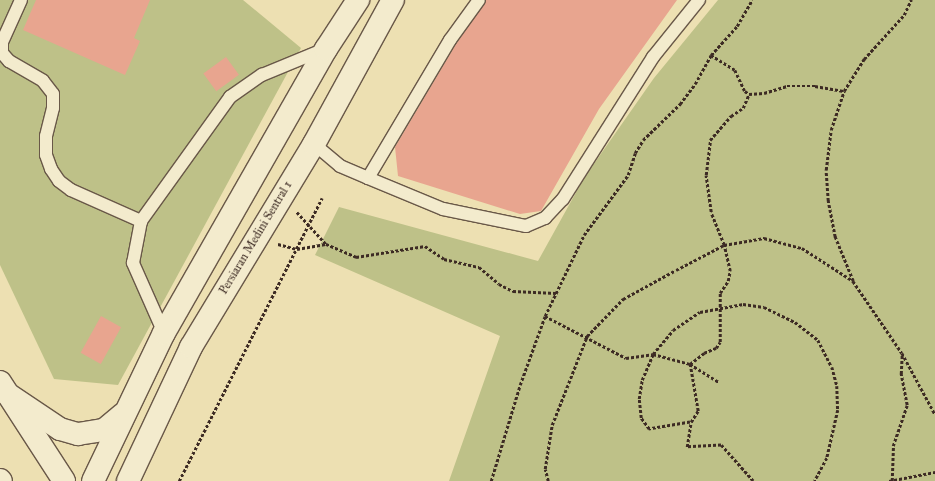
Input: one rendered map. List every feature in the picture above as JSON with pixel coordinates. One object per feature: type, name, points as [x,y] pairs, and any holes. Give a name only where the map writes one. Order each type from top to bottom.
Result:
[{"type":"street","points":[[94,481],[124,413],[164,333],[326,49],[358,0]]},
{"type":"street","name":"Persiaran Medini Sentral 1","points":[[128,481],[191,347],[281,195],[314,144],[393,0]]},
{"type":"street","points":[[3,387],[60,429],[78,434],[104,430],[124,413]]},
{"type":"street","points":[[3,387],[64,481]]},
{"type":"lane","points":[[21,0],[2,42],[2,53],[9,61],[43,81],[53,94],[53,108],[46,136],[46,155],[51,169],[59,181],[71,190],[141,221]]},
{"type":"lane","points":[[368,178],[450,40],[479,0]]},
{"type":"lane","points":[[314,144],[340,166],[368,178],[457,212],[526,226],[545,218],[563,199],[653,57],[699,0]]},
{"type":"lane","points":[[164,333],[133,263],[141,221],[230,97],[262,75],[326,49]]},
{"type":"path","points":[[491,481],[520,385],[545,316],[584,235],[628,175],[635,152],[643,140],[688,94],[711,55],[737,26],[752,0]]},
{"type":"path","points":[[911,0],[904,15],[864,59],[844,91],[830,130],[826,170],[828,201],[835,237],[853,281],[902,353],[935,414]]},
{"type":"path","points":[[711,55],[735,70],[745,91],[749,94],[764,94],[787,86],[815,86],[844,91]]},
{"type":"path","points":[[690,364],[704,353],[716,348],[720,342],[720,293],[728,281],[730,271],[724,245],[711,212],[706,175],[710,140],[731,116],[743,108],[749,94]]},
{"type":"path","points":[[281,195],[326,244],[356,257],[425,246],[444,259],[479,267],[499,284],[513,291],[556,293]]},
{"type":"path","points":[[179,481],[322,198]]},
{"type":"path","points":[[548,481],[545,469],[552,425],[587,336],[623,299],[724,245],[764,238],[802,248],[853,281]]},
{"type":"path","points":[[256,239],[297,249],[326,244]]},
{"type":"path","points":[[691,422],[649,429],[641,418],[639,399],[642,380],[653,354],[673,330],[700,312],[721,306],[743,304],[764,308],[795,322],[818,340],[832,367],[838,410],[827,458],[815,481]]},
{"type":"path","points":[[545,316],[587,336],[626,358],[653,354],[690,364],[719,382]]},
{"type":"path","points":[[902,353],[901,374],[907,405],[893,446],[891,480],[935,472]]},
{"type":"path","points":[[690,364],[698,411],[691,422],[687,447],[721,445],[753,481]]},
{"type":"green space","points":[[0,0],[243,0],[301,48],[118,385],[54,379],[0,265]]},
{"type":"green space","points":[[718,0],[935,0],[935,481],[449,481],[500,336],[315,255],[339,207],[538,261],[584,178],[654,78]]},
{"type":"building","points":[[36,0],[150,0],[134,38],[140,41],[125,75],[23,30]]},
{"type":"building","points":[[486,0],[677,0],[599,109],[541,211],[520,214],[398,176],[395,147],[456,44]]},
{"type":"building","points":[[226,57],[239,75],[216,91],[203,73]]},
{"type":"building","points":[[101,316],[121,327],[101,364],[81,353]]}]
